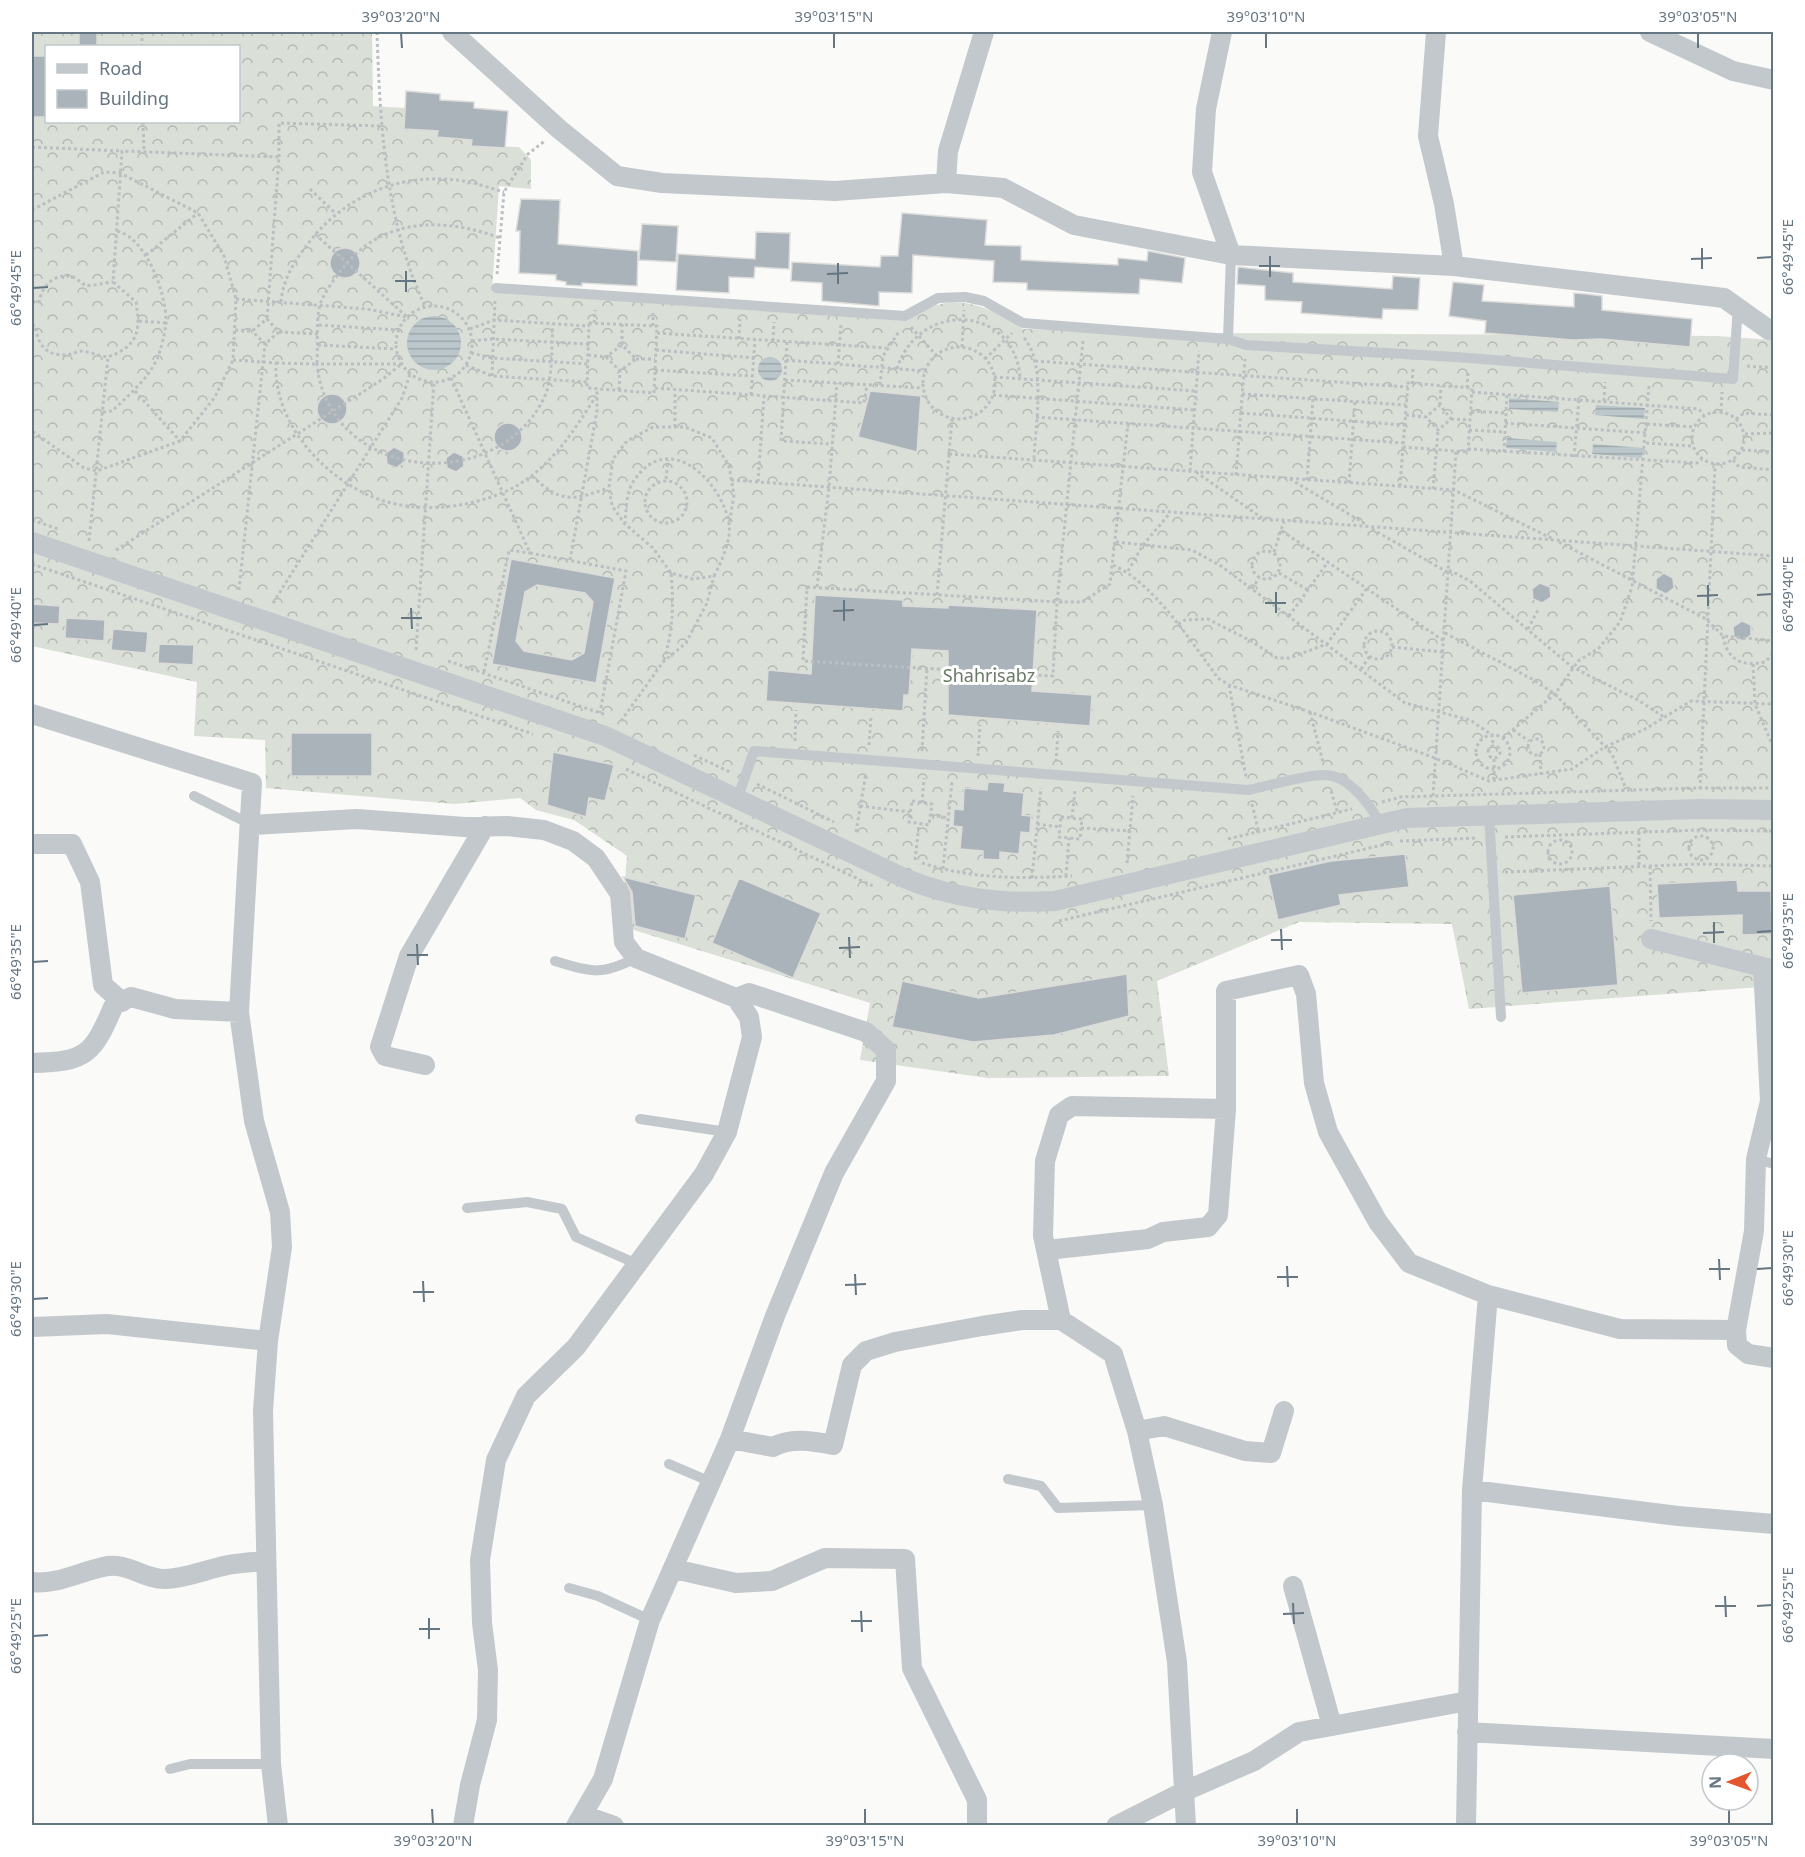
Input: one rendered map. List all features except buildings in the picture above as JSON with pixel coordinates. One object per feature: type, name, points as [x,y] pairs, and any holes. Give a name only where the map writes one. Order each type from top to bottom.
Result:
[{"type":"street","points":[[452,32],[559,129],[617,176],[662,183],[835,191],[946,183],[1003,188],[1074,225],[1231,255],[1454,266],[1724,298],[1768,330],[1773,331]]},
{"type":"street","points":[[946,183],[948,151],[984,32]]},
{"type":"street","points":[[1222,32],[1206,109],[1202,172],[1231,255]]},
{"type":"street","points":[[1436,32],[1428,136],[1444,204],[1454,266]]},
{"type":"street","points":[[1650,32],[1733,71],[1773,80]]},
{"type":"street","points":[[32,542],[596,733],[934,890],[979,900],[1017,903],[1055,901],[1407,818],[1700,808],[1773,810]]},
{"type":"street","points":[[32,714],[252,783],[252,825],[239,1012],[254,1121],[280,1212],[282,1248],[268,1341],[262,1411],[271,1764],[278,1826]]},
{"type":"street","points":[[252,825],[357,819],[544,830],[573,841],[596,858],[620,894],[624,942],[636,958],[736,998],[749,1017],[752,1037],[727,1132],[704,1174],[576,1347],[526,1396],[496,1460],[480,1560],[482,1623],[488,1670],[487,1720],[470,1785],[463,1826]]},
{"type":"street","points":[[425,1065],[385,1056],[380,1047],[409,956],[485,826]]},
{"type":"street","points":[[32,844],[72,844],[90,882],[103,985],[122,1002]]},
{"type":"street","points":[[1651,939],[1768,968],[1770,1101],[1765,1162],[1736,1330],[1737,1345],[1748,1354],[1773,1358]]},
{"type":"street","points":[[1047,1250],[1148,1239],[1163,1232],[1208,1227],[1218,1215],[1226,1109],[1226,991],[1299,975],[1306,994],[1314,1083],[1328,1132],[1378,1222],[1409,1263],[1488,1295],[1620,1329],[1736,1330]]},
{"type":"street","points":[[614,1826],[580,1820],[603,1779],[650,1620],[730,1439],[775,1316],[834,1173],[886,1082],[886,1050],[866,1032],[749,993],[736,998]]},
{"type":"street","points":[[32,1063],[53,1062],[84,1056],[100,1039],[114,1005],[131,997],[175,1009],[239,1012]]},
{"type":"street","points":[[1061,1320],[1043,1236],[1045,1161],[1059,1114],[1072,1106],[1226,1109]]},
{"type":"street","points":[[1466,1826],[1472,1490],[1488,1295]]},
{"type":"street","points":[[730,1439],[773,1447],[783,1442],[810,1440],[833,1445],[852,1365],[866,1351],[895,1342],[1022,1320],[1061,1320],[1113,1354],[1137,1431],[1153,1505],[1177,1662],[1186,1826]]},
{"type":"street","points":[[32,1328],[107,1324],[268,1341]]},
{"type":"street","points":[[1137,1431],[1164,1426],[1245,1452],[1271,1453],[1284,1411]]},
{"type":"street","points":[[1472,1490],[1678,1516],[1773,1524]]},
{"type":"street","points":[[674,1569],[736,1583],[760,1582],[772,1581],[825,1558],[905,1559],[912,1668],[977,1800],[977,1826]]},
{"type":"street","points":[[32,1582],[40,1583],[78,1576],[104,1566],[124,1566],[162,1579],[184,1578],[227,1565],[265,1561]]},
{"type":"street","points":[[1293,1586],[1332,1726]]},
{"type":"street","points":[[1116,1826],[1185,1791],[1254,1761],[1299,1732],[1468,1701]]},
{"type":"street","points":[[1467,1732],[1773,1749]]},
{"type":"lane","points":[[1228,339],[1231,255]]},
{"type":"lane","points":[[496,288],[842,311],[907,319],[938,298],[965,297],[984,301],[1020,326],[1084,327],[1228,339],[1246,345],[1456,357],[1733,379],[1738,306]]},
{"type":"lane","points":[[738,797],[754,751],[1248,790],[1327,775],[1343,781],[1369,805],[1380,823]]},
{"type":"lane","points":[[194,796],[252,825]]},
{"type":"lane","points":[[1489,815],[1501,1017]]},
{"type":"lane","points":[[555,961],[594,973],[620,966],[636,958]]},
{"type":"lane","points":[[640,1119],[727,1132]]},
{"type":"lane","points":[[467,1208],[527,1202],[562,1209],[576,1237],[638,1264]]},
{"type":"lane","points":[[669,1464],[711,1482]]},
{"type":"lane","points":[[1008,1479],[1041,1486],[1058,1508],[1153,1505]]},
{"type":"lane","points":[[569,1588],[598,1596],[650,1620]]},
{"type":"lane","points":[[170,1769],[190,1764],[271,1764]]},
{"type":"path","points":[[377,32],[388,186],[415,285],[425,306]]},
{"type":"path","points":[[143,123],[144,152]]},
{"type":"path","points":[[279,332],[267,319],[279,157],[279,123],[382,126]]},
{"type":"path","points":[[492,376],[492,339],[504,192],[528,154],[559,129]]},
{"type":"path","points":[[32,147],[279,157]]},
{"type":"path","points":[[113,282],[122,151]]},
{"type":"path","points":[[32,210],[104,172],[120,173],[198,213],[224,256],[236,299],[233,360],[215,397],[180,441],[97,471],[84,468],[32,431]]},
{"type":"path","points":[[281,302],[292,265],[315,234],[335,213],[358,198],[388,186],[423,179],[456,180],[504,192]]},
{"type":"path","points":[[310,189],[335,213]]},
{"type":"path","points":[[146,256],[198,213]]},
{"type":"path","points":[[500,238],[453,224],[424,223],[398,229],[363,248],[347,262],[319,307],[318,376],[333,410],[351,432],[370,447],[407,462],[427,464],[467,461],[513,437],[530,420],[544,399],[553,324]]},
{"type":"path","points":[[103,412],[112,411],[134,390],[157,359],[166,323],[161,287],[146,256],[126,233],[116,231]]},
{"type":"path","points":[[315,234],[407,317]]},
{"type":"path","points":[[32,301],[39,302],[41,291],[48,282],[60,277],[72,277],[87,286],[113,282],[136,302],[139,321],[135,339],[123,352],[108,357],[81,351],[67,355],[45,350],[37,340],[36,326],[32,325]]},
{"type":"path","points":[[962,347],[965,297]]},
{"type":"path","points":[[236,299],[367,309],[407,317]]},
{"type":"path","points":[[425,306],[447,308],[456,312],[470,329],[471,353],[466,365],[452,378],[434,382],[421,380],[410,374],[402,364],[396,349],[398,330],[407,317],[425,306]]},
{"type":"path","points":[[838,364],[842,311]]},
{"type":"path","points":[[252,331],[267,319]]},
{"type":"path","points":[[880,385],[881,367],[886,348],[907,319],[936,355]]},
{"type":"path","points":[[470,329],[494,320],[589,326]]},
{"type":"path","points":[[897,369],[902,352],[918,334],[932,325],[947,320],[964,320],[990,328],[1005,340],[1016,356],[1020,378]]},
{"type":"path","points":[[139,321],[166,323]]},
{"type":"path","points":[[589,322],[657,326],[654,393],[587,388],[589,326],[589,322]]},
{"type":"path","points":[[622,324],[622,345],[636,359]]},
{"type":"path","points":[[319,325],[398,330]]},
{"type":"path","points":[[985,358],[1020,326],[1035,361],[1037,380],[1034,460]]},
{"type":"path","points":[[1084,327],[1069,504],[1057,602],[1053,676],[803,661],[807,587],[1057,602],[1082,602],[1110,584],[1128,423]]},
{"type":"path","points":[[235,330],[252,331],[265,344]]},
{"type":"path","points":[[239,590],[265,344],[279,332],[318,334]]},
{"type":"path","points":[[657,333],[886,348]]},
{"type":"path","points":[[1190,471],[1200,337]]},
{"type":"path","points":[[472,341],[492,339],[588,344]]},
{"type":"path","points":[[750,395],[755,340]]},
{"type":"path","points":[[787,342],[781,441],[832,444]]},
{"type":"path","points":[[318,345],[396,349]]},
{"type":"path","points":[[606,357],[622,345]]},
{"type":"path","points":[[1236,475],[1246,345]]},
{"type":"path","points":[[962,347],[975,351],[985,358],[994,377],[993,395],[987,406],[977,415],[965,419],[952,419],[932,408],[923,388],[925,371],[936,355],[948,349],[962,347]]},
{"type":"path","points":[[656,350],[754,357]]},
{"type":"path","points":[[471,353],[492,358],[588,364]]},
{"type":"path","points":[[588,355],[606,357],[620,371],[619,391]]},
{"type":"path","points":[[87,561],[108,357]]},
{"type":"path","points":[[620,371],[636,359],[655,359]]},
{"type":"path","points":[[233,360],[317,364],[402,364]]},
{"type":"path","points":[[786,360],[925,371]]},
{"type":"path","points":[[1035,361],[1408,387]]},
{"type":"path","points":[[276,363],[278,397],[297,434],[319,461],[349,483],[381,500],[424,507],[466,505],[504,492],[532,476],[561,449],[596,396]]},
{"type":"path","points":[[116,550],[402,364]]},
{"type":"path","points":[[466,365],[492,376],[587,382]]},
{"type":"path","points":[[1734,365],[1773,368]]},
{"type":"path","points":[[655,370],[752,376]]},
{"type":"path","points":[[1503,738],[1555,694],[1572,667],[1599,648],[1620,622],[1633,580],[1645,461],[1650,372]]},
{"type":"path","points":[[273,603],[402,398],[410,374]]},
{"type":"path","points":[[994,377],[1196,391]]},
{"type":"path","points":[[452,378],[530,553]]},
{"type":"path","points":[[1721,412],[1722,378]]},
{"type":"path","points":[[785,380],[923,388]]},
{"type":"path","points":[[416,650],[434,382]]},
{"type":"path","points":[[817,588],[829,487],[837,383]]},
{"type":"path","points":[[1036,417],[1352,439],[1403,445],[1436,450],[1468,452],[1472,388],[1408,383],[1406,415],[1403,445],[1400,486]]},
{"type":"path","points":[[655,388],[864,403],[867,385]]},
{"type":"path","points":[[1441,386],[1440,405],[1451,419]]},
{"type":"path","points":[[570,560],[597,411],[597,389]]},
{"type":"path","points":[[134,390],[180,441]]},
{"type":"path","points":[[675,390],[675,427]]},
{"type":"path","points":[[1472,392],[1699,409],[1704,416]]},
{"type":"path","points":[[1242,394],[1406,405]]},
{"type":"path","points":[[1504,452],[1507,394]]},
{"type":"path","points":[[993,395],[1195,410]]},
{"type":"path","points":[[758,482],[764,396]]},
{"type":"path","points":[[1307,480],[1313,399]]},
{"type":"path","points":[[1574,456],[1579,399]]},
{"type":"path","points":[[1349,483],[1355,401]]},
{"type":"path","points":[[1426,417],[1440,405]]},
{"type":"path","points":[[1471,411],[1506,413]]},
{"type":"path","points":[[1721,412],[1737,419],[1744,434],[1742,450],[1733,460],[1715,465],[1702,459],[1693,446],[1695,427],[1704,416],[1721,412]]},
{"type":"path","points":[[1241,413],[1405,424]]},
{"type":"path","points":[[1737,419],[1744,413],[1773,415]]},
{"type":"path","points":[[1406,415],[1426,417],[1438,430]]},
{"type":"path","points":[[937,595],[952,419]]},
{"type":"path","points":[[1433,489],[1438,430],[1451,419],[1470,420]]},
{"type":"path","points":[[1505,423],[1647,433]]},
{"type":"path","points":[[1647,424],[1695,427]]},
{"type":"path","points":[[621,721],[663,662],[686,643],[707,603],[714,576],[721,561],[729,525],[734,495],[729,466],[712,438],[685,427],[653,427],[627,441],[613,459],[609,488],[612,506],[625,524],[653,548],[670,573],[674,605],[671,637],[663,662]]},
{"type":"path","points":[[1469,430],[1505,432]]},
{"type":"path","points":[[1744,434],[1773,434]]},
{"type":"path","points":[[1646,443],[1693,446]]},
{"type":"path","points":[[1468,449],[1645,461],[1697,463],[1702,459]]},
{"type":"path","points":[[1742,450],[1773,453]]},
{"type":"path","points":[[1432,796],[1456,451]]},
{"type":"path","points":[[949,454],[1454,490],[1557,540],[1706,619],[1723,636],[1725,648],[1731,657],[1742,663],[1765,662],[1773,653]]},
{"type":"path","points":[[625,524],[627,502],[634,480],[650,464],[668,460],[685,462],[696,467],[715,487],[729,525]]},
{"type":"path","points":[[666,480],[668,460]]},
{"type":"path","points":[[1733,460],[1739,467],[1773,470]]},
{"type":"path","points":[[1701,836],[1702,700],[1715,465]]},
{"type":"path","points":[[1196,472],[1263,519]]},
{"type":"path","points":[[532,476],[560,497],[580,498],[609,488]]},
{"type":"path","points":[[1289,478],[1370,527],[1470,581],[1572,667],[1638,700],[1664,717]]},
{"type":"path","points":[[666,480],[679,484],[687,495],[687,508],[683,514],[679,519],[667,524],[654,519],[646,508],[646,495],[653,484],[666,480]]},
{"type":"path","points":[[731,480],[1773,556]]},
{"type":"path","points":[[1128,571],[1143,545],[1170,513]]},
{"type":"path","points":[[1274,552],[1259,552],[1253,558],[1253,573],[1259,578],[1270,579],[1279,573],[1281,565],[1274,552],[1284,521]]},
{"type":"path","points":[[1282,531],[1444,641]]},
{"type":"path","points":[[1116,542],[1192,550],[1221,566],[1405,703],[1470,720],[1492,735],[1503,738],[1510,750],[1509,757],[1506,763],[1494,769],[1487,768],[1477,757],[1480,742],[1492,735]]},
{"type":"path","points":[[470,714],[484,672],[509,550],[530,553],[626,571],[596,733]]},
{"type":"path","points":[[1289,616],[1328,562]]},
{"type":"path","points":[[32,564],[536,735]]},
{"type":"path","points":[[1113,565],[1128,571],[1178,624],[1218,678],[1229,685],[1435,758],[1494,782],[1541,776],[1572,769],[1605,747],[1645,729],[1691,701],[1773,704]]},
{"type":"path","points":[[670,573],[693,579],[714,576]]},
{"type":"path","points":[[1279,573],[1308,590]]},
{"type":"path","points":[[1252,589],[1259,578]]},
{"type":"path","points":[[1178,624],[1185,620],[1208,619],[1277,657],[1288,658],[1327,644],[1367,588]]},
{"type":"path","points":[[1528,629],[1539,608]]},
{"type":"path","points":[[1370,656],[1364,644],[1372,632],[1386,634],[1392,647]]},
{"type":"path","points":[[1445,633],[1532,679],[1555,694],[1612,754],[1626,789]]},
{"type":"path","points":[[1723,636],[1773,641]]},
{"type":"path","points":[[1392,647],[1443,652]]},
{"type":"path","points":[[1370,656],[1383,658],[1392,647]]},
{"type":"path","points":[[1361,669],[1370,656]]},
{"type":"path","points":[[1753,664],[1755,705],[1773,749]]},
{"type":"path","points":[[922,803],[927,668]]},
{"type":"path","points":[[794,754],[796,710]]},
{"type":"path","points":[[977,768],[980,724]]},
{"type":"path","points":[[1513,730],[1529,741]]},
{"type":"path","points":[[1056,775],[1058,731]]},
{"type":"path","points":[[1492,735],[1493,746]]},
{"type":"path","points":[[1529,741],[1535,738],[1540,739],[1544,749],[1540,754],[1541,776]]},
{"type":"path","points":[[1529,741],[1528,750],[1531,754],[1540,754]]},
{"type":"path","points":[[1493,746],[1487,751],[1490,758],[1494,759]]},
{"type":"path","points":[[1493,746],[1500,750],[1498,757],[1494,759]]},
{"type":"path","points":[[1494,759],[1494,782]]},
{"type":"path","points":[[943,869],[954,766]]},
{"type":"path","points":[[622,767],[876,888]]},
{"type":"path","points":[[1032,878],[1042,774]]},
{"type":"path","points":[[1072,818],[1076,777]]},
{"type":"path","points":[[1126,863],[1134,782]]},
{"type":"path","points":[[912,801],[922,803],[932,804],[930,825],[909,822],[912,801]]},
{"type":"path","points":[[860,806],[910,812]]},
{"type":"path","points":[[1635,811],[1639,832],[1639,867]]},
{"type":"path","points":[[931,815],[948,818]]},
{"type":"path","points":[[1061,817],[1082,819],[1080,838],[1059,837],[1060,827],[1061,817]]},
{"type":"path","points":[[915,860],[919,824]]},
{"type":"path","points":[[1037,825],[1060,827]]},
{"type":"path","points":[[1081,828],[1130,831]]},
{"type":"path","points":[[1053,921],[1064,921],[1178,895],[1402,840],[1700,830],[1773,831]]},
{"type":"path","points":[[1700,862],[1690,853],[1689,848],[1691,842],[1701,836]]},
{"type":"path","points":[[1700,862],[1711,854],[1713,848],[1712,842],[1701,836]]},
{"type":"path","points":[[1066,876],[1069,838]]},
{"type":"path","points":[[1559,840],[1570,846],[1572,852],[1570,858],[1559,864],[1553,862],[1548,852],[1553,842],[1559,840]]},
{"type":"path","points":[[1493,873],[1700,862],[1773,866]]},
{"type":"path","points":[[1559,864],[1559,870]]},
{"type":"path","points":[[1650,866],[1651,939]]},
{"type":"green space","name":"Shahrisabz","points":[[32,32],[372,32],[373,106],[405,108],[404,129],[438,131],[438,137],[472,140],[471,146],[519,147],[531,160],[531,189],[499,186],[492,292],[907,321],[936,305],[966,303],[995,312],[1023,329],[1216,333],[1717,336],[1773,340],[1773,986],[1469,1009],[1452,924],[1299,922],[1157,981],[1169,1076],[988,1078],[860,1060],[870,1003],[621,926],[627,856],[574,820],[536,810],[520,798],[454,804],[266,788],[265,740],[194,736],[197,682],[32,646]]},
{"type":"shaded area","points":[[434,316],[444,318],[453,324],[459,333],[461,343],[459,353],[453,362],[444,368],[434,370],[424,368],[415,362],[409,353],[407,343],[409,333],[415,324],[424,318]]},
{"type":"shaded area","points":[[770,357],[779,360],[782,369],[779,378],[770,381],[761,378],[758,369],[761,360]]},
{"type":"shaded area","points":[[1509,398],[1559,402],[1558,412],[1509,409]]},
{"type":"shaded area","points":[[1596,405],[1645,408],[1644,419],[1595,415]]},
{"type":"shaded area","points":[[1507,438],[1557,442],[1556,452],[1506,448]]},
{"type":"shaded area","points":[[1593,444],[1643,448],[1642,458],[1592,454]]}]
